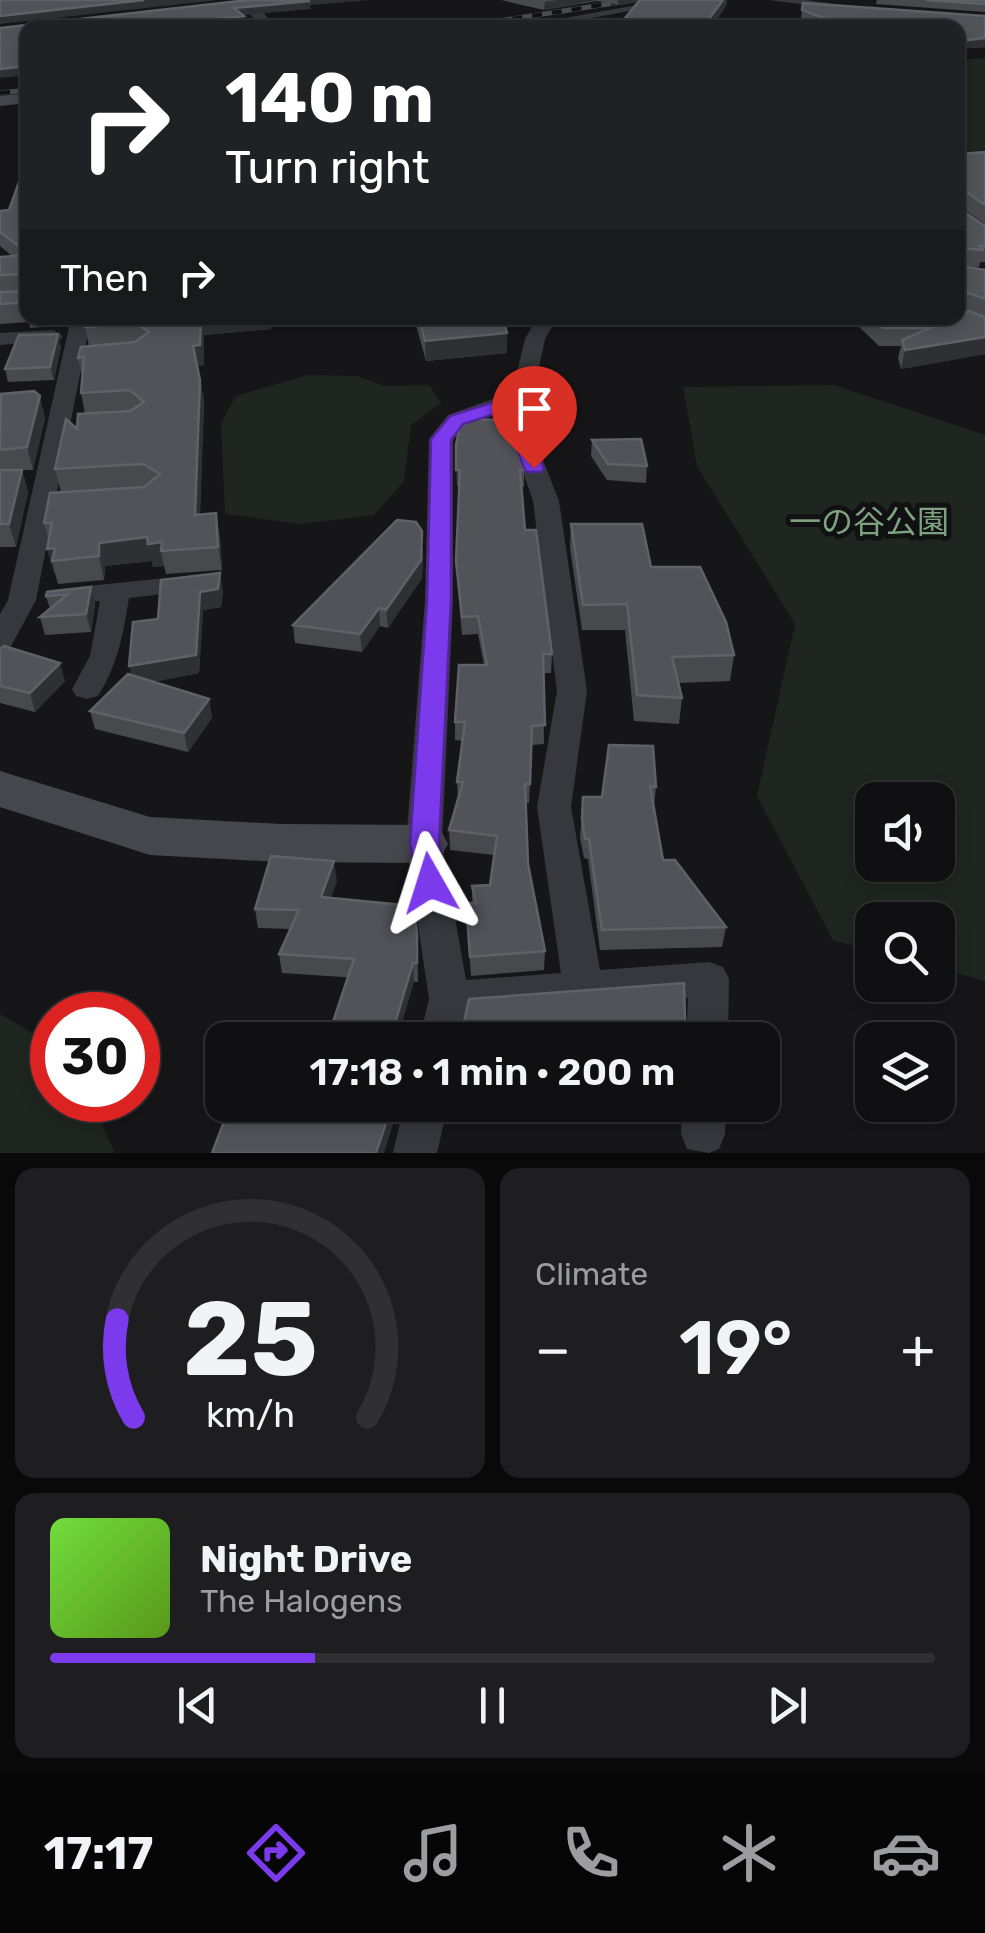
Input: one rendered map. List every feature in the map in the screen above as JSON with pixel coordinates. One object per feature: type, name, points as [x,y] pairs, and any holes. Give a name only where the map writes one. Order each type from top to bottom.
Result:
[{"type":"street","points":[[563,20],[684,0]]},
{"type":"street","points":[[773,0],[864,9]]},
{"type":"street","points":[[228,6],[267,2]]},
{"type":"street","points":[[444,1022],[449,999],[424,844],[439,600],[441,439],[456,420],[522,396],[535,340],[543,325]]},
{"type":"street","points":[[0,339],[80,342],[63,401],[68,426],[14,572],[22,600],[0,641]]},
{"type":"street","points":[[32,403],[63,401]]},
{"type":"street","points":[[510,402],[546,500],[572,691],[554,807],[582,989]]},
{"type":"street","points":[[16,482],[77,503]]},
{"type":"street","points":[[22,600],[219,581]]},
{"type":"street","points":[[87,690],[105,656],[116,591]]},
{"type":"street","points":[[0,788],[27,800],[150,836],[281,844],[424,844]]},
{"type":"street","points":[[449,999],[709,979],[707,1022]]},
{"type":"street","points":[[416,1153],[422,1122]]},
{"type":"green space","points":[[985,58],[985,150],[965,151],[965,59]]},
{"type":"green space","points":[[308,375],[357,376],[384,386],[429,385],[441,403],[411,425],[404,481],[374,515],[301,524],[225,514],[221,423],[236,396]]},
{"type":"green space","name":"一の谷公園","points":[[834,385],[985,435],[985,981],[955,973],[955,902],[855,902],[855,946],[833,940],[757,796],[795,624],[697,466],[683,387]]},
{"type":"green space","points":[[0,1014],[30,1031],[30,1122],[100,1122],[115,1153],[0,1153]]},
{"type":"building","points":[[0,0],[144,0],[0,16]]},
{"type":"building","points":[[248,0],[310,1],[234,8],[244,16],[207,20],[71,20]]},
{"type":"building","points":[[640,0],[723,0],[708,20],[624,20]]},
{"type":"building","points":[[927,0],[985,0],[985,4]]},
{"type":"building","points":[[803,3],[985,16],[985,38],[965,40],[965,20],[829,20],[802,10]]},
{"type":"building","points":[[20,26],[20,67],[0,69],[0,28]]},
{"type":"building","points":[[985,152],[985,205],[965,191],[965,153]]},
{"type":"building","points":[[20,179],[20,247],[0,232],[0,211],[9,210]]},
{"type":"building","points":[[965,212],[985,226],[985,246],[980,246],[983,250],[965,248]]},
{"type":"building","points":[[20,256],[20,274],[0,275],[0,257]]},
{"type":"building","points":[[965,267],[985,270],[985,299],[968,293]]},
{"type":"building","points":[[20,291],[20,303],[0,304],[0,292]]},
{"type":"building","points":[[965,313],[985,317],[985,337],[905,350],[902,340],[930,328],[880,325],[965,325]]},
{"type":"building","points":[[138,325],[201,325],[200,345],[193,346],[200,380],[195,515],[216,513],[218,547],[161,551],[162,542],[148,544],[147,537],[99,543],[99,556],[52,561],[55,548],[47,549],[52,523],[44,523],[50,493],[144,487],[160,474],[143,464],[55,469],[66,419],[77,429],[78,414],[130,411],[144,402],[130,390],[81,393],[81,347],[135,342],[149,332]]},
{"type":"building","points":[[421,325],[505,325],[507,333],[425,341]]},
{"type":"building","points":[[58,334],[50,367],[5,369],[19,335]]},
{"type":"building","points":[[34,391],[40,396],[27,447],[0,450],[1,394]]},
{"type":"building","points":[[461,419],[507,420],[524,470],[520,470],[525,530],[536,530],[552,654],[543,654],[545,725],[532,726],[530,784],[525,784],[528,864],[545,951],[470,957],[466,903],[476,903],[472,886],[490,885],[497,836],[449,830],[463,782],[457,782],[465,722],[455,722],[459,665],[487,665],[478,616],[462,617],[456,561],[460,470],[456,470],[456,445]]},
{"type":"building","points":[[641,439],[647,466],[608,464],[592,440]]},
{"type":"building","points":[[0,470],[22,470],[9,524],[0,524]]},
{"type":"building","points":[[397,520],[416,522],[422,531],[421,560],[386,610],[379,608],[360,634],[293,625]]},
{"type":"building","points":[[571,524],[642,524],[651,567],[700,567],[726,622],[734,655],[672,657],[682,698],[637,695],[627,604],[583,605]]},
{"type":"building","points":[[220,573],[218,589],[200,592],[196,655],[129,666],[133,622],[158,619],[161,580]]},
{"type":"building","points":[[91,587],[86,614],[40,617],[68,594],[46,596],[47,592]]},
{"type":"building","points":[[4,646],[60,663],[30,693],[0,686],[0,649]]},
{"type":"building","points":[[128,674],[209,699],[184,733],[90,711]]},
{"type":"building","points":[[609,745],[653,746],[656,787],[650,786],[663,860],[675,860],[726,927],[602,930],[589,839],[585,839],[582,819],[583,797],[602,797]]},
{"type":"building","points":[[271,856],[334,861],[321,897],[413,906],[417,963],[413,963],[395,1022],[333,1022],[354,959],[279,954],[299,910],[255,909]]},
{"type":"building","points":[[684,983],[687,1022],[464,1022],[469,999]]},
{"type":"building","points":[[224,1122],[386,1122],[376,1153],[212,1153]]},
{"type":"railway","points":[[505,20],[634,0]]},
{"type":"railway","points":[[0,93],[20,91]]},
{"type":"route","points":[[430,883],[424,844],[439,600],[441,439],[456,420],[510,402],[534,468]]}]
